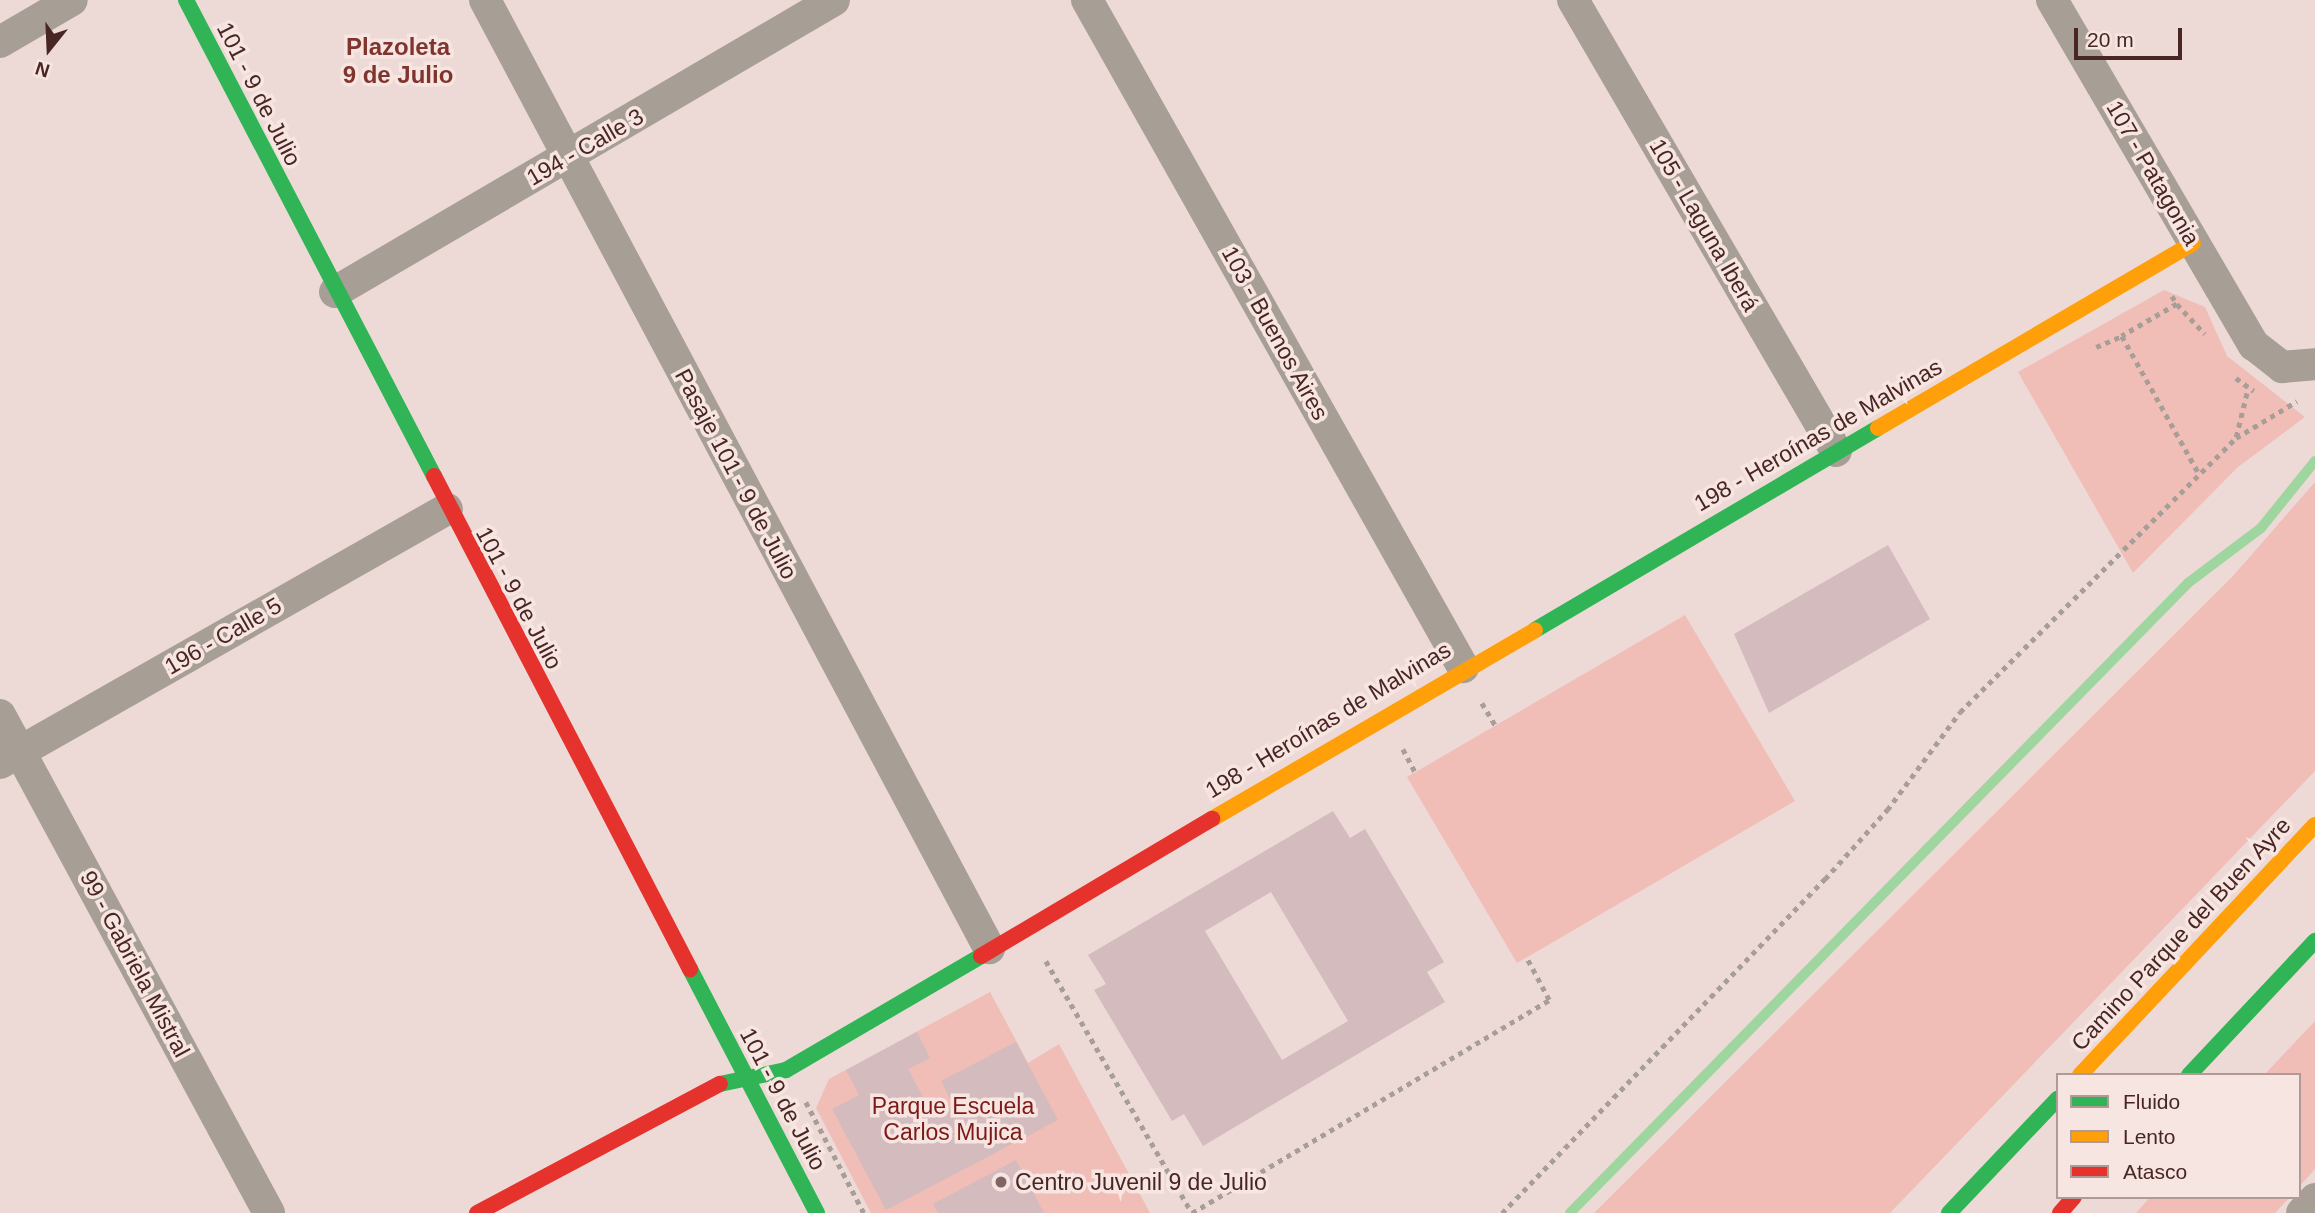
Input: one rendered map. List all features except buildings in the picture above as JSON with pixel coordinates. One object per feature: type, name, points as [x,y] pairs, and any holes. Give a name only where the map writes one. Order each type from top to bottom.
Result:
[{"type":"main road","name":"101 - 9 de Julio","points":[[186,0],[447,509],[817,1213]]},
{"type":"main road","name":"198 - Heroínas de Malvinas","points":[[477,1213],[745,1076],[786,1070],[989,948],[1469,680],[1836,451],[2193,243]]},
{"type":"main road","name":"Camino Parque del Buen Ayre","points":[[2082,1073],[2315,825]]},
{"type":"main road","points":[[2191,1073],[2315,941]]},
{"type":"main road","points":[[1949,1213],[2056,1100]]},
{"type":"main road","points":[[2060,1213],[2072,1199]]},
{"type":"street","points":[[0,42],[72,0]]},
{"type":"street","name":"Pasaje 101 - 9 de Julio","points":[[485,0],[989,948]]},
{"type":"street","name":"194 - Calle 3","points":[[335,292],[834,0]]},
{"type":"street","name":"103 - Buenos Aires","points":[[1087,0],[1469,680]]},
{"type":"street","name":"105 - Laguna Iberá","points":[[1573,0],[1836,451]]},
{"type":"street","name":"107 - Patagonia","points":[[2052,0],[2254,345]]},
{"type":"street","points":[[2254,345],[2282,367],[2315,364]]},
{"type":"street","name":"196 - Calle 5","points":[[10,758],[447,509]]},
{"type":"street","name":"99 - Gabriela Mistral","points":[[0,715],[10,758],[269,1213]]},
{"type":"street","points":[[2302,1213],[2315,1199]]},
{"type":"path","points":[[2155,264],[2177,304],[2122,336],[2199,474]]},
{"type":"path","points":[[2236,438],[2254,345]]},
{"type":"path","points":[[1502,1213],[1825,879],[1887,810],[1960,712],[2236,438],[2305,396]]},
{"type":"path","points":[[1469,680],[1496,726]]},
{"type":"path","points":[[1402,749],[1416,773]]},
{"type":"path","points":[[1044,958],[1192,1213],[1549,1000],[1526,957]]},
{"type":"path","points":[[786,1070],[864,1213]]},
{"type":"green space","points":[[2164,290],[2205,307],[2227,356],[2305,417],[2238,467],[2133,573],[2018,372]]},
{"type":"green space","points":[[2315,482],[2315,771],[1890,1213],[1594,1213],[2233,576]]},
{"type":"green space","points":[[1685,615],[1795,801],[1517,963],[1407,777]]},
{"type":"green space","name":"Parque Escuela Carlos Mujica","points":[[990,992],[1028,1063],[1059,1044],[1150,1213],[871,1213],[816,1108],[829,1079]]},
{"type":"green space","points":[[2315,1021],[2315,1169],[2301,1185],[2301,1073],[2266,1073]]},
{"type":"green space","points":[[2148,1199],[2288,1199],[2275,1213],[2136,1213]]},
{"type":"waterway","points":[[1570,1213],[2188,583],[2261,528],[2315,461]]},
{"type":"traffic: fast","points":[[186,0],[434,476]]},
{"type":"traffic: fast","points":[[1535,630],[1878,428]]},
{"type":"traffic: fast","points":[[2191,1073],[2315,941]]},
{"type":"traffic: fast","points":[[720,1084],[786,1070],[981,956]]},
{"type":"traffic: fast","points":[[690,969],[817,1213]]},
{"type":"traffic: fast","points":[[1949,1213],[2056,1100]]},
{"type":"traffic: slow","points":[[1878,428],[2193,243]]},
{"type":"traffic: slow","points":[[1212,819],[1535,630]]},
{"type":"traffic: slow","points":[[2082,1073],[2315,825]]},
{"type":"traffic: jam","points":[[434,476],[690,969]]},
{"type":"traffic: jam","points":[[981,956],[1212,819]]},
{"type":"traffic: jam","points":[[477,1213],[720,1084]]},
{"type":"traffic: jam","points":[[2060,1213],[2072,1199]]},
{"type":"place","name":"Centro Juvenil 9 de Julio","points":[[1001,1182]]},
{"type":"district","name":"Plazoleta 9 de Julio","points":[[398,61]]}]
